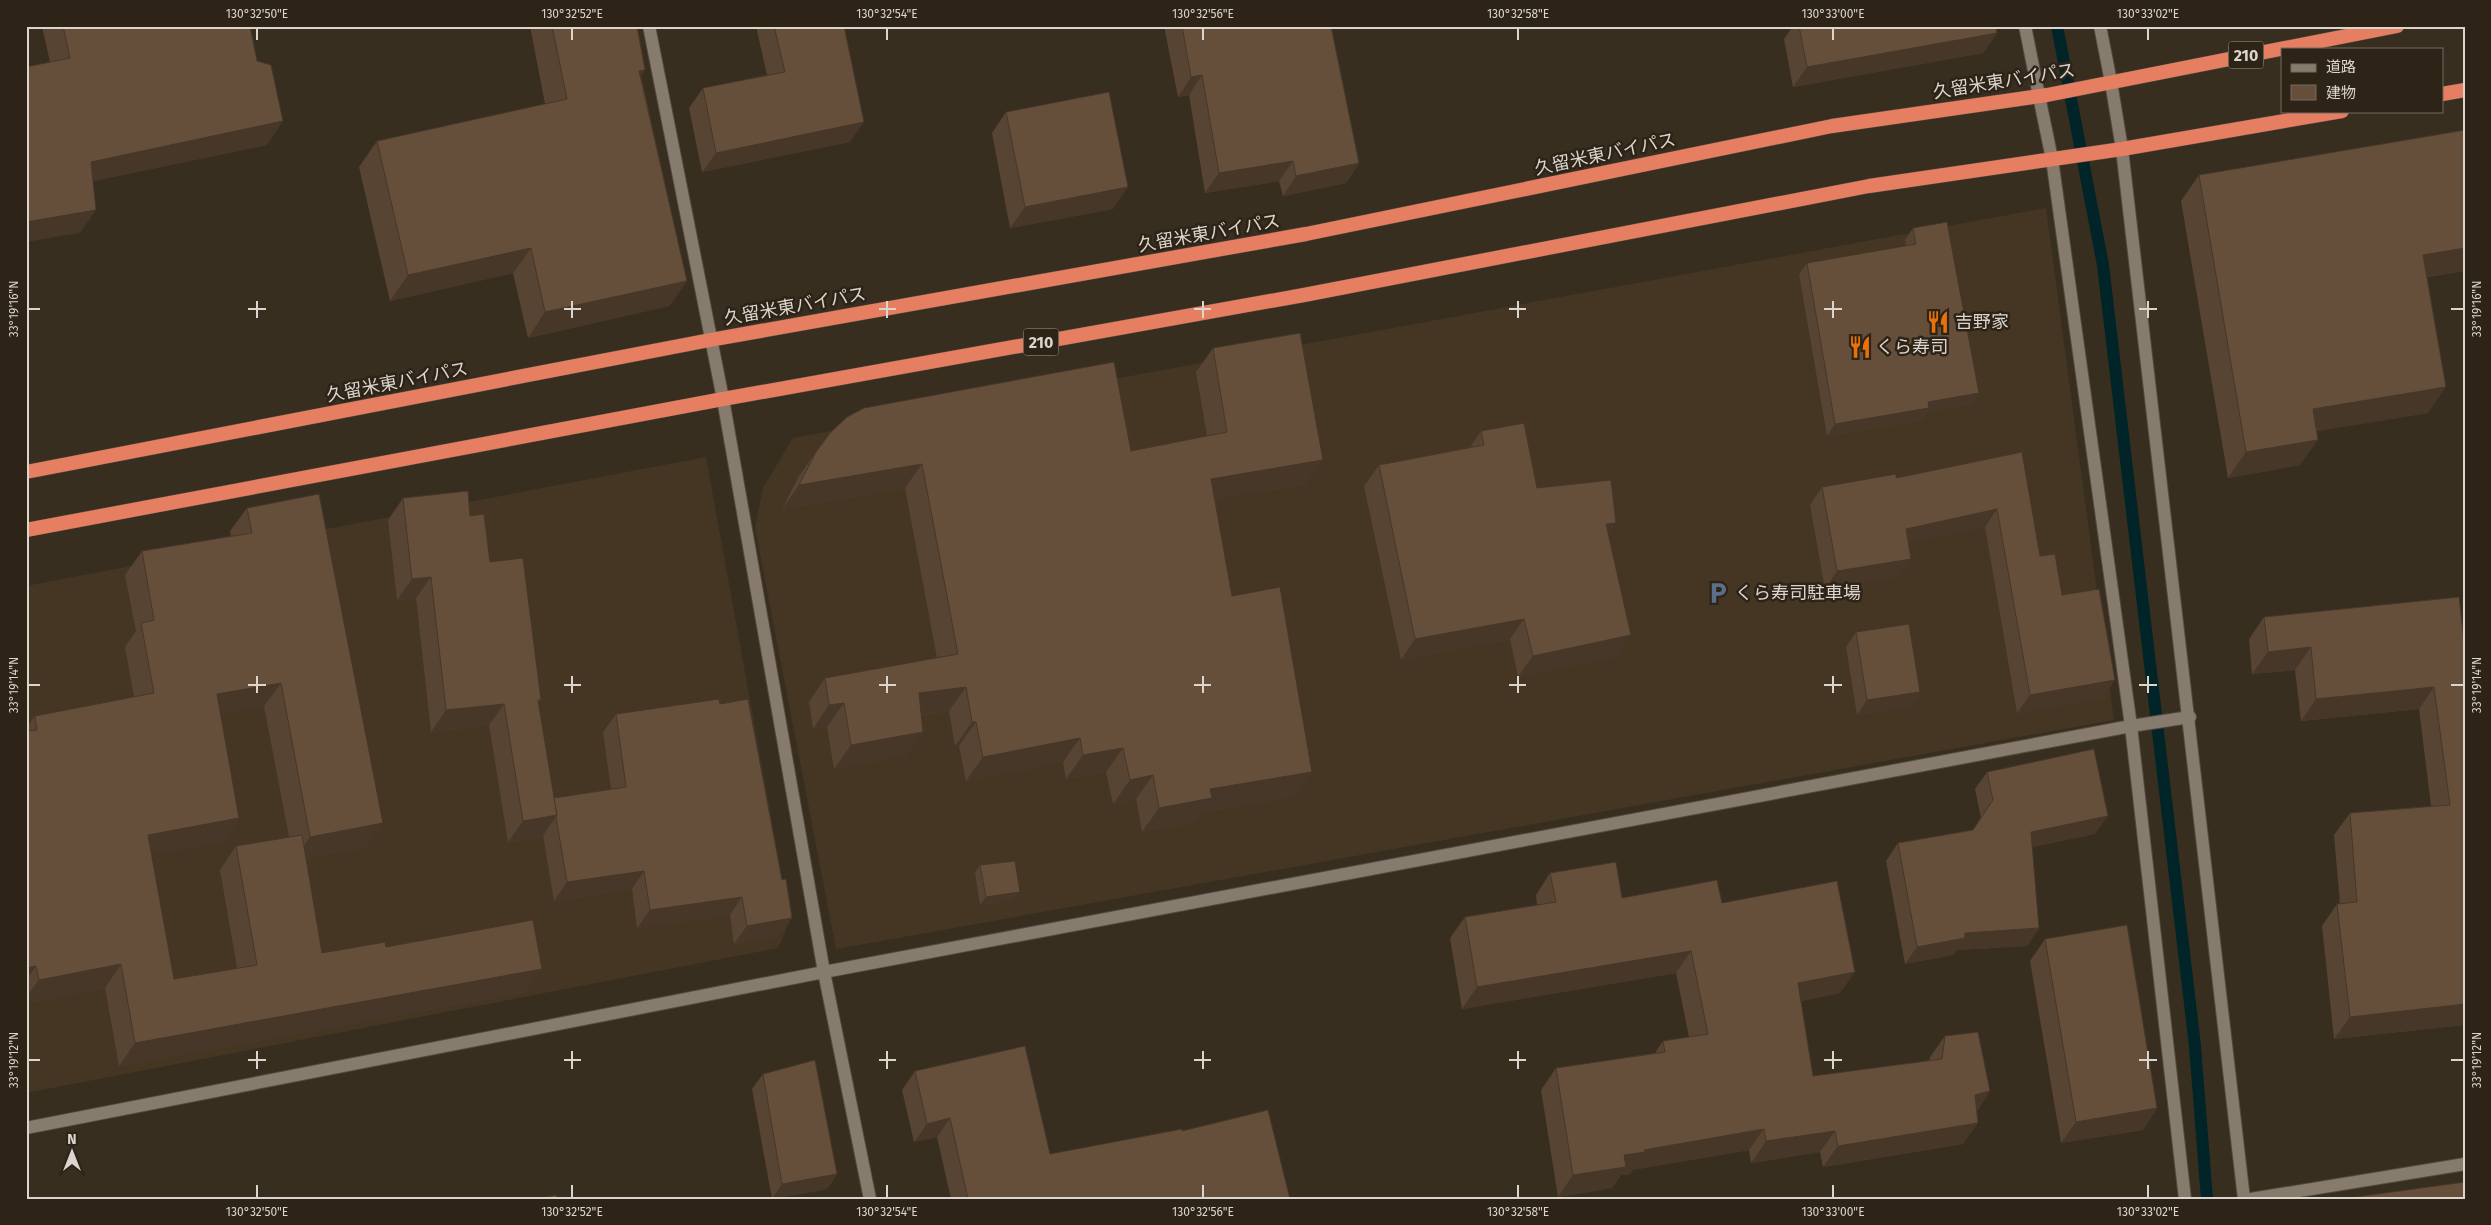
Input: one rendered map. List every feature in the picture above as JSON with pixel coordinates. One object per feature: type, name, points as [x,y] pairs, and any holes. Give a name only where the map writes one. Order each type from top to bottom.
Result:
[{"type":"highway","name":"久留米東バイパス","points":[[2285,48],[2397,26]]},
{"type":"highway","name":"久留米東バイパス","points":[[26,472],[710,340],[1306,234],[1832,126],[2043,95],[2281,49]]},
{"type":"highway","points":[[2444,94],[2465,90]]},
{"type":"highway","name":"210","points":[[26,530],[723,399],[1304,295],[1869,186],[2116,150],[2336,112]]},
{"type":"street","points":[[649,26],[723,399],[824,972],[870,1199]]},
{"type":"street","points":[[2025,26],[2043,95],[2054,158],[2131,726],[2185,1199]]},
{"type":"street","points":[[2100,26],[2111,82],[2116,150],[2190,717],[2244,1199]]},
{"type":"street","points":[[26,1128],[824,972],[2131,726],[2190,717]]},
{"type":"street","points":[[2251,1199],[2465,1164]]},
{"type":"shaded area","points":[[2046,208],[2114,720],[836,949],[755,528],[763,488],[793,438]]},
{"type":"shaded area","points":[[706,457],[790,921],[778,948],[26,1093],[26,586]]},
{"type":"building","points":[[63,26],[250,26],[257,61],[271,65],[283,121],[91,162],[96,210],[26,222],[26,67],[70,58]]},
{"type":"building","points":[[552,26],[637,26],[645,70],[639,71],[687,281],[545,312],[531,248],[408,275],[377,141],[567,99]]},
{"type":"building","points":[[774,26],[844,26],[864,122],[716,153],[703,88],[785,72]]},
{"type":"building","points":[[1182,26],[1331,26],[1359,163],[1296,176],[1293,161],[1219,173],[1202,75],[1191,77]]},
{"type":"building","points":[[1799,26],[1996,26],[1997,33],[1807,67]]},
{"type":"building","points":[[1109,92],[1128,187],[1025,207],[1006,112]]},
{"type":"building","points":[[2465,130],[2465,248],[2423,255],[2446,387],[2313,409],[2318,440],[2246,452],[2199,175]]},
{"type":"building","points":[[1947,222],[1979,393],[1928,402],[1929,408],[1835,424],[1807,263],[1916,244],[1913,228]]},
{"type":"building","points":[[1300,333],[1323,460],[1211,479],[1232,596],[1280,587],[1312,772],[1210,789],[1212,798],[1159,808],[1153,775],[1130,780],[1123,748],[1083,755],[1080,738],[983,757],[976,722],[972,722],[966,687],[919,693],[923,732],[851,745],[844,703],[829,705],[825,678],[958,654],[922,464],[799,485],[816,452],[830,433],[847,417],[864,408],[1114,362],[1131,451],[1227,432],[1213,348]]},
{"type":"building","points":[[1524,423],[1537,488],[1611,480],[1616,523],[1606,524],[1631,635],[1533,656],[1524,619],[1415,639],[1379,465],[1484,445],[1481,431]]},
{"type":"building","points":[[2022,452],[2040,556],[2055,554],[2062,595],[2099,589],[2115,680],[2030,695],[1997,509],[1906,529],[1911,559],[1837,571],[1822,487],[1896,474],[1896,478]]},
{"type":"building","points":[[468,491],[470,516],[484,514],[490,562],[523,558],[541,700],[538,700],[557,815],[523,821],[504,704],[446,710],[431,577],[412,579],[403,498]]},
{"type":"building","points":[[319,494],[383,823],[310,837],[281,683],[217,694],[239,818],[148,835],[174,979],[257,965],[236,846],[302,835],[322,953],[385,942],[386,947],[533,920],[542,969],[135,1043],[121,964],[39,980],[36,966],[26,968],[26,731],[37,730],[35,716],[154,693],[141,623],[154,620],[142,551],[252,533],[247,508]]},
{"type":"building","points":[[2459,597],[2465,649],[2465,1004],[2350,1017],[2337,904],[2357,902],[2350,813],[2450,805],[2434,687],[2316,699],[2311,647],[2268,652],[2264,617]]},
{"type":"building","points":[[1909,624],[1920,692],[1867,700],[1856,632]]},
{"type":"building","points":[[719,699],[720,704],[748,699],[782,880],[786,879],[792,918],[747,926],[742,897],[650,910],[644,871],[567,882],[554,798],[626,787],[616,714]]},
{"type":"building","points":[[2094,749],[2108,816],[2031,832],[2039,928],[1965,933],[1965,938],[1917,947],[1898,843],[1973,830],[1993,800],[1987,772]]},
{"type":"building","points":[[1015,861],[1020,892],[986,897],[980,865]]},
{"type":"building","points":[[1616,862],[1622,898],[1717,880],[1722,903],[1837,881],[1855,972],[1798,983],[1813,1076],[1942,1059],[1945,1036],[1978,1032],[1990,1091],[1975,1095],[1978,1123],[1838,1146],[1835,1131],[1766,1141],[1764,1129],[1644,1150],[1645,1152],[1624,1155],[1626,1167],[1573,1175],[1556,1068],[1665,1052],[1663,1041],[1708,1034],[1691,951],[1477,987],[1465,917],[1556,902],[1550,873]]},
{"type":"building","points":[[2127,925],[2157,1108],[2076,1122],[2045,939]]},
{"type":"building","points":[[1025,1046],[1050,1154],[1182,1129],[1182,1131],[1268,1110],[1290,1199],[968,1199],[950,1118],[927,1124],[915,1071]]},
{"type":"building","points":[[815,1060],[837,1174],[782,1184],[763,1074]]},
{"type":"building","points":[[2465,1182],[2465,1199],[2341,1199]]},
{"type":"building","points":[[556,1195],[557,1199],[537,1199]]},
{"type":"waterway","points":[[2057,26],[2103,265],[2195,1046],[2207,1199]]},
{"type":"place","name":"吉野家","points":[[1938,322]]},
{"type":"place","name":"くら寿司","points":[[1860,347]]},
{"type":"place","name":"くら寿司駐車場","points":[[1718,593]]}]
